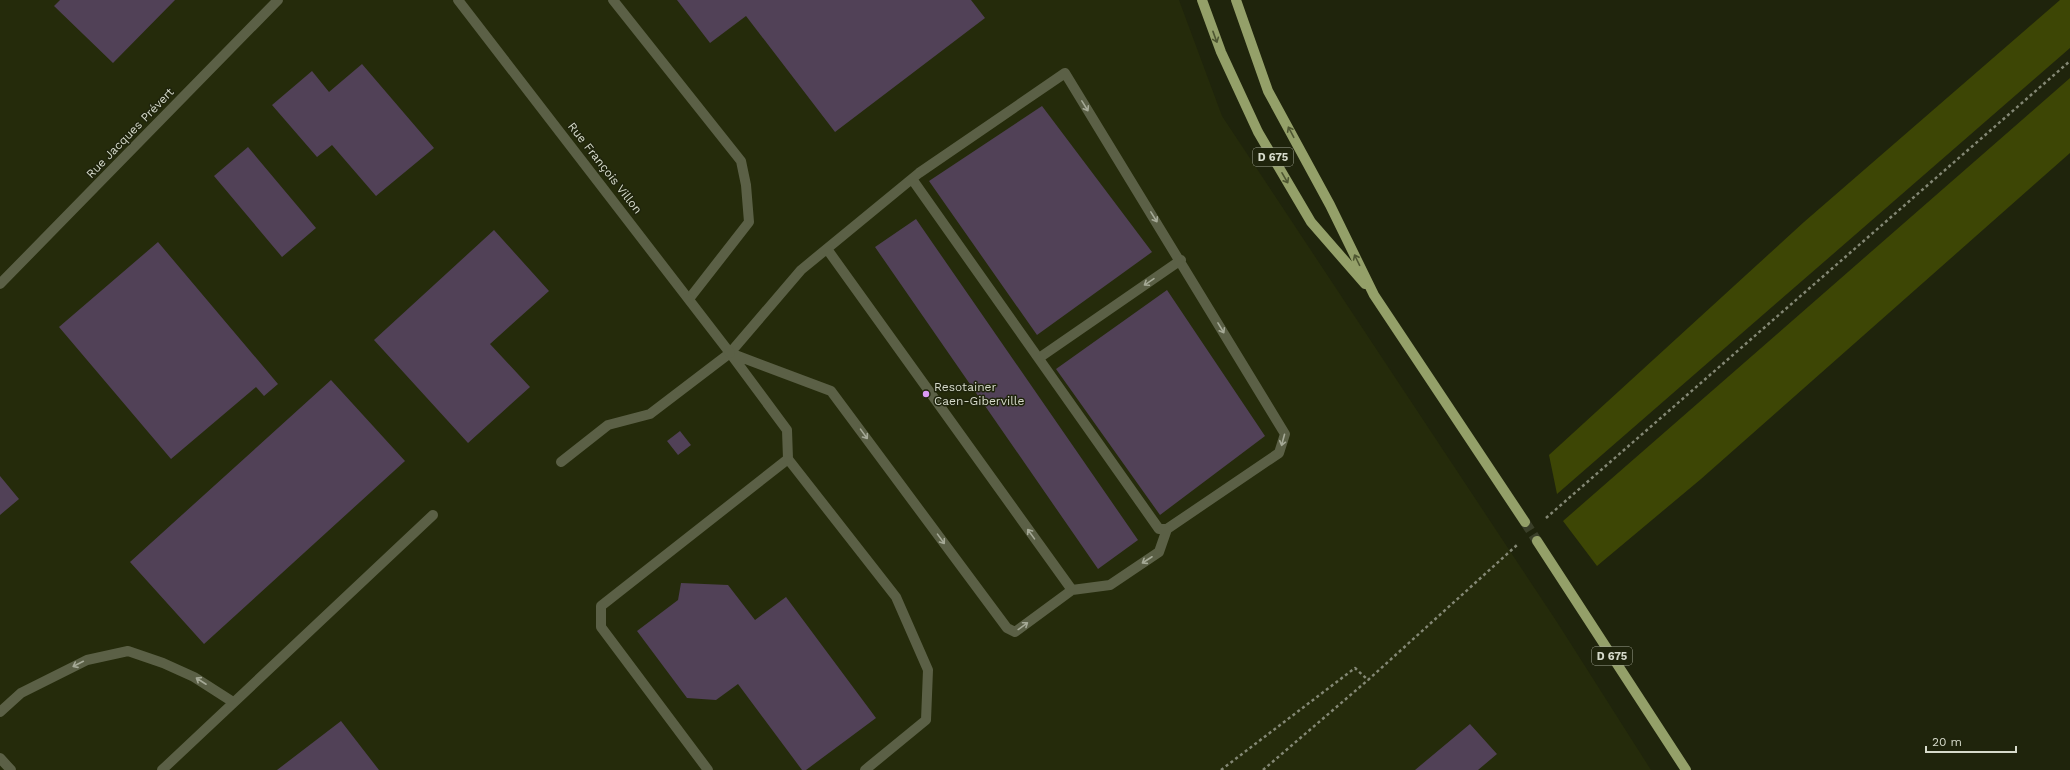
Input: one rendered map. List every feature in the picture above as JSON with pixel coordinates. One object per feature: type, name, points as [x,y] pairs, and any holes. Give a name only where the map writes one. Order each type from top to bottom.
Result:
[{"type":"main road","name":"D 675","points":[[1202,0],[1221,52],[1258,132],[1311,222],[1374,295],[1525,522]]},
{"type":"main road","name":"D 675","points":[[1236,0],[1268,91],[1330,206],[1374,295]]},
{"type":"main road","name":"D 675","points":[[1537,541],[1686,770]]},
{"type":"street","name":"Rue Jacques Prévert","points":[[0,284],[278,0]]},
{"type":"street","name":"Rue François Villon","points":[[458,0],[689,299],[787,430],[788,459]]},
{"type":"street","points":[[613,0],[741,161],[746,185],[749,222],[689,299]]},
{"type":"street","points":[[561,462],[608,425],[650,414],[730,353],[800,270],[912,179],[1065,73],[1181,260],[1285,434],[1279,453],[1167,529],[1159,552],[1110,585],[1072,590],[1015,632],[1007,628],[831,390],[730,353]]},
{"type":"street","points":[[912,179],[1159,528],[1167,529]]},
{"type":"street","points":[[827,249],[1072,590]]},
{"type":"street","points":[[1039,358],[1181,260]]},
{"type":"street","points":[[708,770],[601,627],[601,606],[788,459],[896,597],[928,670],[926,720],[865,770]]},
{"type":"street","points":[[162,770],[433,515]]},
{"type":"street","points":[[0,712],[21,693],[87,660],[128,651],[163,662],[194,677],[233,702]]},
{"type":"street","points":[[0,758],[11,770]]},
{"type":"path","points":[[1557,508],[2070,61]]},
{"type":"path","points":[[1263,770],[1368,680],[1490,570]]},
{"type":"path","points":[[1221,770],[1355,668],[1368,680]]},
{"type":"shaded area","points":[[0,0],[1179,0],[1222,116],[1557,622],[1651,770],[0,770]]},
{"type":"green space","points":[[2060,0],[2070,0],[2070,48],[1557,494],[1549,455],[1804,222]]},
{"type":"green space","points":[[2070,78],[2070,153],[1701,479],[1597,566],[1563,521]]},
{"type":"building","points":[[60,0],[175,0],[113,63],[54,6]]},
{"type":"building","points":[[677,0],[971,0],[985,18],[835,132],[746,16],[710,43]]},
{"type":"building","points":[[362,64],[434,148],[376,196],[332,145],[317,157],[272,105],[312,71],[329,92]]},
{"type":"building","points":[[1042,106],[1152,252],[1037,335],[929,181]]},
{"type":"building","points":[[248,147],[316,228],[282,257],[214,176]]},
{"type":"building","points":[[916,219],[1138,540],[1098,569],[875,247]]},
{"type":"building","points":[[494,230],[549,291],[490,344],[530,387],[468,443],[374,340]]},
{"type":"building","points":[[158,242],[278,384],[264,396],[256,387],[171,459],[59,327]]},
{"type":"building","points":[[1167,290],[1265,436],[1160,515],[1056,369]]},
{"type":"building","points":[[331,380],[405,461],[204,644],[130,562]]},
{"type":"building","points":[[680,431],[691,445],[678,455],[667,441]]},
{"type":"building","points":[[0,476],[19,499],[0,515]]},
{"type":"building","points":[[681,583],[728,585],[755,620],[786,597],[876,718],[806,770],[802,770],[738,684],[716,700],[687,698],[637,631],[678,600]]},
{"type":"building","points":[[341,721],[379,770],[277,770]]},
{"type":"building","points":[[1470,724],[1497,754],[1478,770],[1415,770]]},
{"type":"tunnel","points":[[1525,522],[1537,541]]},
{"type":"place","name":"Resotainer Caen-Giberville","points":[[926,394]]}]
